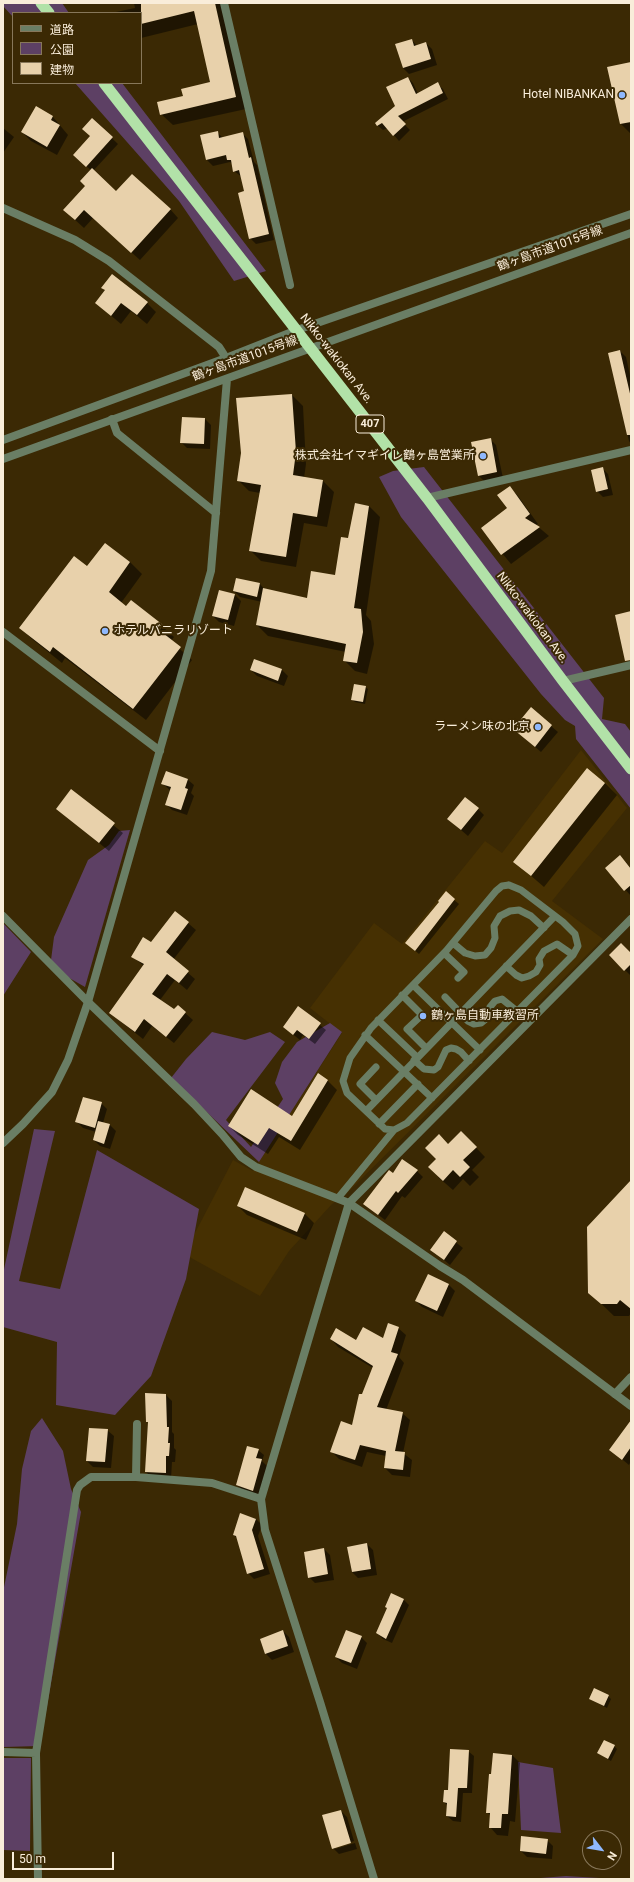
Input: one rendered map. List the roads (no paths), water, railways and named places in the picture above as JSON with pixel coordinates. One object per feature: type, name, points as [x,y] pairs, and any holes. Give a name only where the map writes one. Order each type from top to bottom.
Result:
[{"type":"highway","points":[[41,3],[48,12]]},
{"type":"highway","name":"Nikko-wakiokan Ave.","points":[[105,84],[427,498],[631,770]]},
{"type":"street","points":[[224,3],[290,285]]},
{"type":"street","points":[[3,208],[75,240],[109,261],[219,347],[226,358]]},
{"type":"street","name":"鶴ヶ島市道1015号線","points":[[3,440],[226,358],[297,330],[631,214]]},
{"type":"street","name":"鶴ヶ島市道1015号線","points":[[3,459],[227,379],[310,347],[631,233]]},
{"type":"street","points":[[3,1143],[23,1124],[52,1092],[68,1060],[88,1002],[211,571],[227,379]]},
{"type":"street","points":[[112,419],[117,433],[216,513]]},
{"type":"street","points":[[427,498],[631,450]]},
{"type":"street","points":[[3,632],[160,751]]},
{"type":"street","points":[[563,681],[631,665]]},
{"type":"street","points":[[3,916],[88,1002],[194,1104],[241,1157],[256,1167],[349,1202],[440,1266],[463,1280],[631,1406]]},
{"type":"street","points":[[374,1879],[320,1702],[265,1530],[261,1498],[349,1202],[631,919]]},
{"type":"street","points":[[615,1394],[631,1377]]},
{"type":"street","points":[[136,1477],[137,1424]]},
{"type":"street","points":[[38,1879],[36,1753],[77,1490],[80,1485],[91,1477],[136,1477],[212,1484],[261,1498]]},
{"type":"street","points":[[3,1752],[36,1753]]},
{"type":"lane","points":[[338,1198],[394,1130],[407,1123],[573,955],[578,946],[576,934],[521,890],[509,885],[502,886],[444,953],[378,1020],[365,1035],[350,1058],[343,1081],[347,1093],[385,1129],[394,1130]]},
{"type":"lane","points":[[453,943],[466,953],[475,956],[485,955],[492,948],[495,938],[494,926],[500,916],[510,911],[520,910],[531,916],[544,928]]},
{"type":"lane","points":[[366,1110],[555,916]]},
{"type":"lane","points":[[506,966],[522,978],[536,972],[540,965],[539,959],[544,950],[551,946],[557,944],[573,955]]},
{"type":"lane","points":[[444,953],[464,972],[458,978]]},
{"type":"lane","points":[[413,985],[480,1050]]},
{"type":"lane","points":[[402,995],[422,1015],[407,1029],[426,1048]]},
{"type":"lane","points":[[446,997],[468,1021],[474,1024],[481,1023],[487,1018],[490,1007],[495,1001],[502,999],[518,1012]]},
{"type":"lane","points":[[378,1020],[424,1069],[434,1070],[441,1062],[446,1050],[451,1048],[456,1049],[469,1061]]},
{"type":"lane","points":[[365,1035],[404,1070],[432,1098]]},
{"type":"lane","points":[[376,1067],[360,1084],[376,1100]]},
{"type":"lane","points":[[380,1124],[418,1084]]},
{"type":"place","name":"Hotel NIBANKAN","points":[[622,95]]},
{"type":"place","name":"株式会社イマギイレ鶴ヶ島営業所","points":[[483,456]]},
{"type":"place","name":"ホテルバニラリゾート","points":[[105,631]]},
{"type":"place","name":"ラーメン味の北京","points":[[538,727]]},
{"type":"place","name":"鶴ヶ島自動車教習所","points":[[423,1016]]}]
